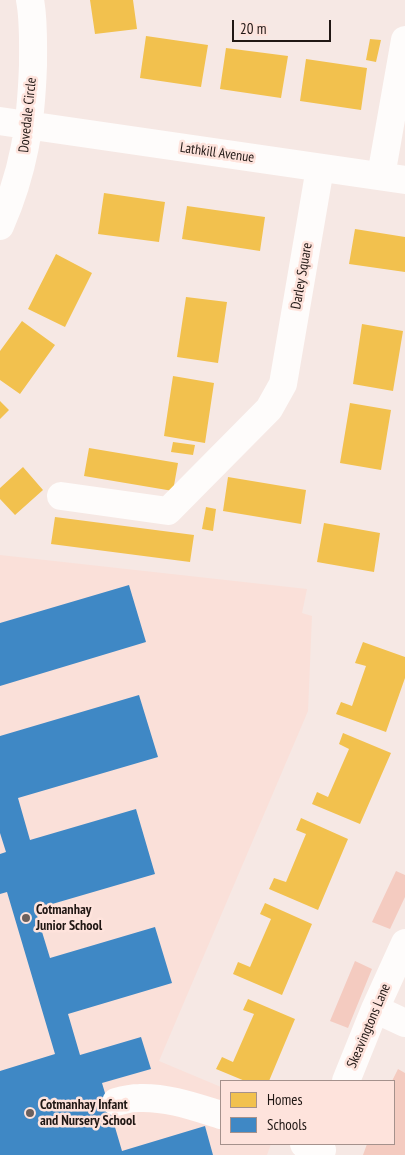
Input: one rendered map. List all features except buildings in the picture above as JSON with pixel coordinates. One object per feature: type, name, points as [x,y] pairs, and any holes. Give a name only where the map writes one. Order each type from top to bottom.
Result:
[{"type":"street","name":"Dovedale Circle","points":[[0,226],[20,173],[25,151],[33,47],[30,0]]},
{"type":"street","points":[[393,178],[405,40]]},
{"type":"street","name":"Lathkill Avenue","points":[[0,121],[393,178]]},
{"type":"street","name":"Darley Square","points":[[61,496],[168,511],[269,408],[283,384],[320,168]]},
{"type":"street","name":"Skeavingtons Lane","points":[[346,1080],[405,943]]},
{"type":"street","points":[[375,1010],[405,1023]]},
{"type":"street","points":[[116,1102],[139,1098],[166,1100],[220,1115]]},
{"type":"shaded area","points":[[0,555],[307,589],[302,613],[312,616],[308,711],[159,1061],[220,1087],[220,1145],[271,1145],[267,1155],[0,1155]]},
{"type":"shaded area","points":[[396,871],[405,875],[405,897],[390,929],[372,922]]},
{"type":"shaded area","points":[[355,961],[372,969],[348,1028],[330,1021]]},
{"type":"shaded area","points":[[398,1069],[405,1073],[405,1155],[363,1155],[367,1145],[395,1145],[395,1080],[392,1080]]},
{"type":"place","name":"Cotmanhay Junior School","points":[[26,918]]},
{"type":"place","name":"Cotmanhay Infant and Nursery School","points":[[30,1113]]}]
